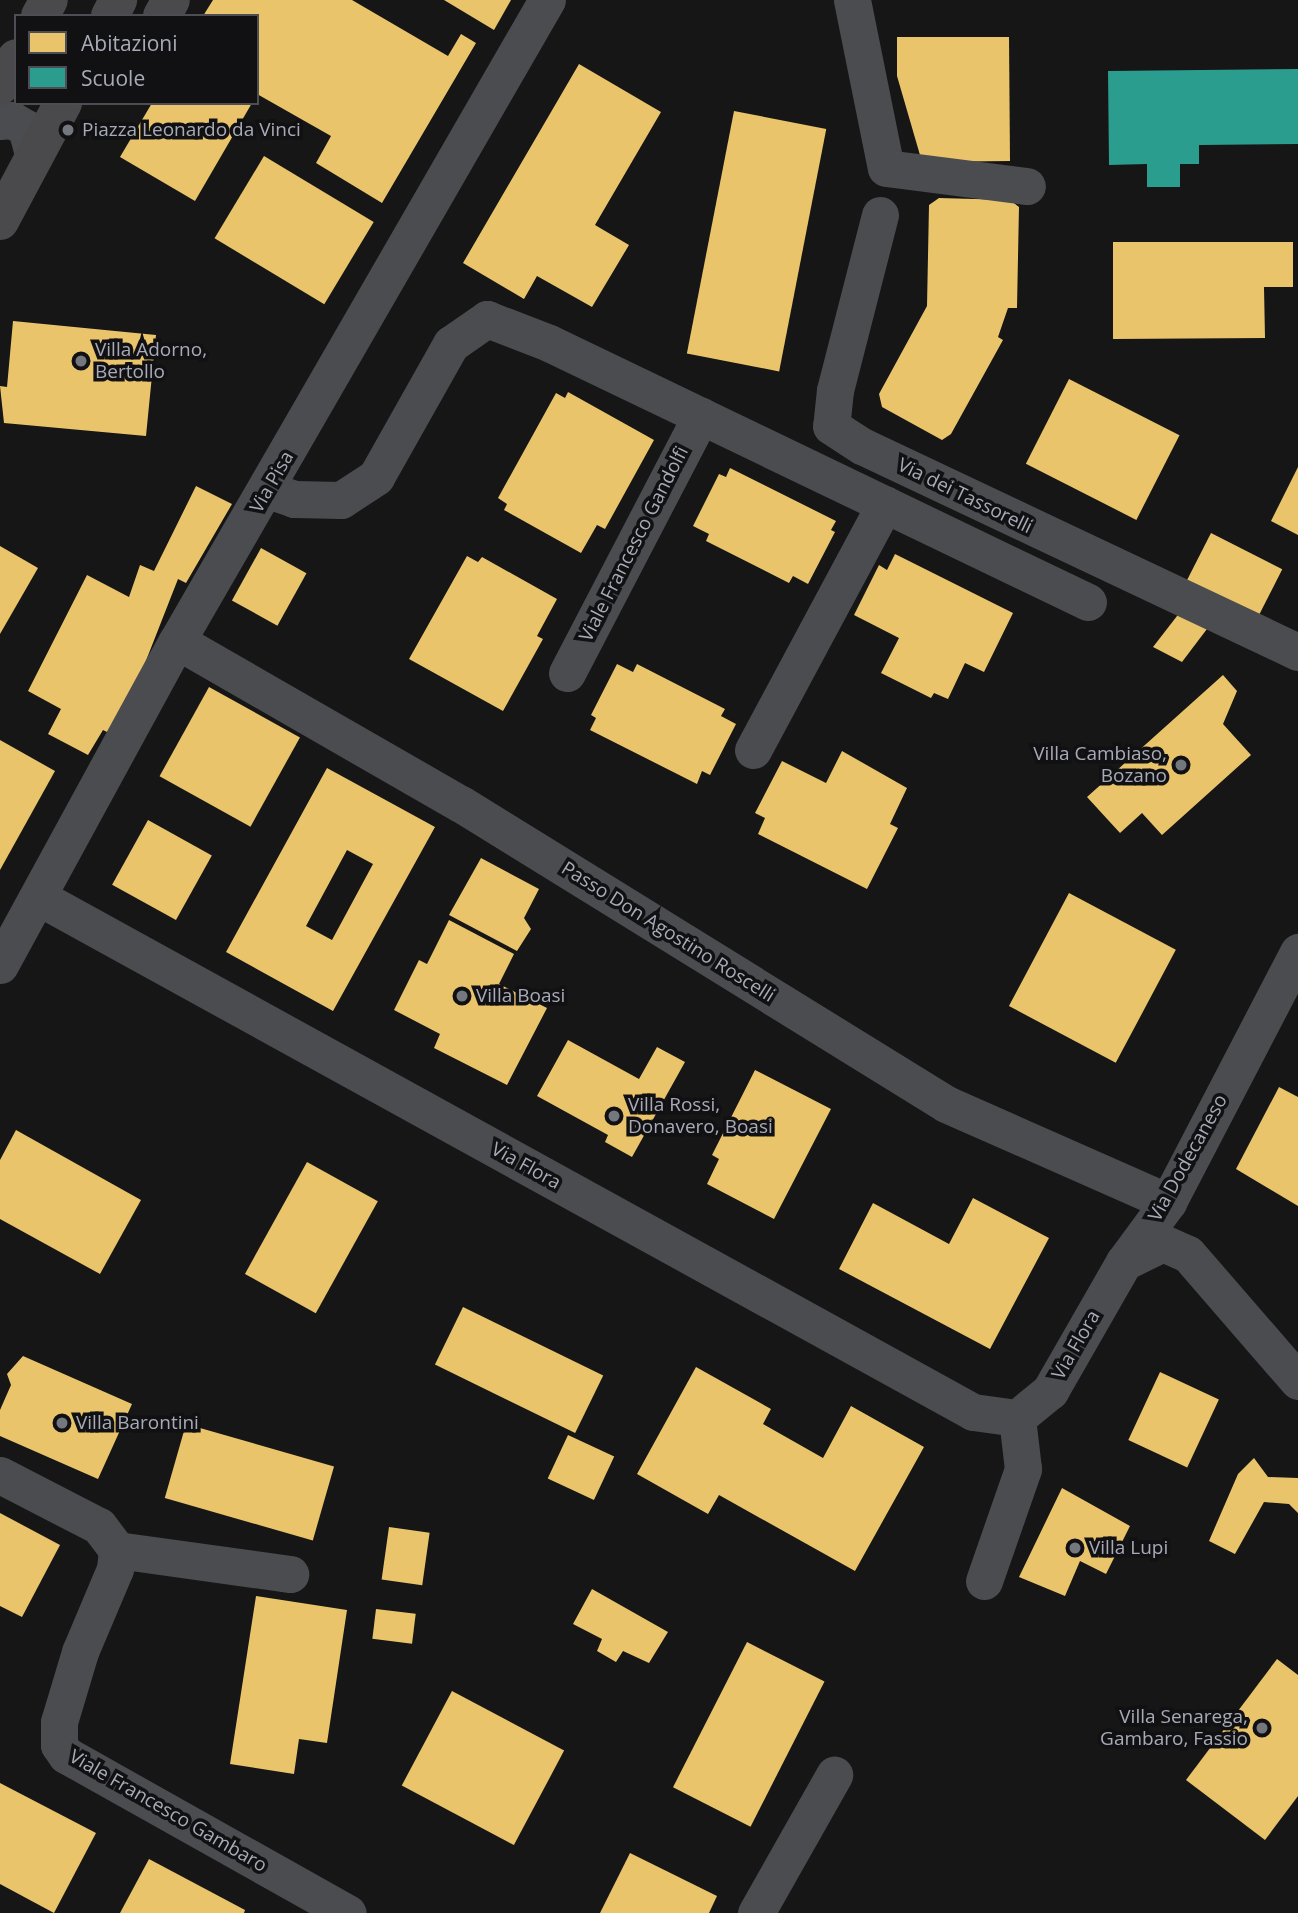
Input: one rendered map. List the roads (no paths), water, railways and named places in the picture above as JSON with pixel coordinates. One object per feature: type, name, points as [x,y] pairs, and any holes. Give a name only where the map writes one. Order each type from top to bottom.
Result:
[{"type":"main road","points":[[0,86],[14,62]]},
{"type":"main road","points":[[19,180],[62,105]]},
{"type":"main road","points":[[19,180],[80,105]]},
{"type":"street","name":"Via Pisa","points":[[0,965],[40,898],[177,641],[268,490],[547,0]]},
{"type":"street","points":[[852,0],[886,168],[1027,186]]},
{"type":"street","points":[[0,121],[12,120],[26,128],[19,180]]},
{"type":"street","name":"Via dei Tassorelli","points":[[880,215],[835,390],[831,426],[862,446],[1298,652]]},
{"type":"street","points":[[268,490],[294,499],[341,500],[376,477],[451,344],[487,319],[549,343],[1088,602]]},
{"type":"street","name":"Viale Francesco Gandolfi","points":[[567,673],[701,416]]},
{"type":"street","points":[[753,750],[885,504]]},
{"type":"street","name":"Passo Don Agostino Roscelli","points":[[177,641],[461,804],[946,1104],[1168,1202]]},
{"type":"street","name":"Via Flora","points":[[40,898],[973,1412],[1017,1418],[1049,1391],[1125,1262]]},
{"type":"street","name":"Via Dodecaneso","points":[[1125,1262],[1168,1202],[1298,952]]},
{"type":"street","name":"Via Dodecaneso","points":[[1125,1262],[1163,1243],[1188,1254],[1298,1381]]},
{"type":"street","points":[[984,1581],[1023,1469],[1017,1418]]},
{"type":"street","points":[[0,1475],[99,1525],[117,1550],[290,1574]]},
{"type":"street","name":"Viale Francesco Gambaro","points":[[117,1550],[115,1569],[80,1652],[60,1722],[59,1745],[66,1755],[348,1913]]},
{"type":"street","points":[[756,1913],[834,1775]]},
{"type":"place","name":"Piazza Leonardo da Vinci","points":[[68,130]]},
{"type":"place","name":"Villa Adorno, Bertollo","points":[[81,361]]},
{"type":"place","name":"Villa Cambiaso, Bozano","points":[[1181,765]]},
{"type":"place","name":"Villa Boasi","points":[[462,996]]},
{"type":"place","name":"Villa Rossi, Donavero, Boasi","points":[[614,1116]]},
{"type":"place","name":"Villa Barontini","points":[[62,1423]]},
{"type":"place","name":"Villa Lupi","points":[[1075,1548]]},
{"type":"place","name":"Villa Senarega, Gambaro, Fassio","points":[[1262,1728]]}]
